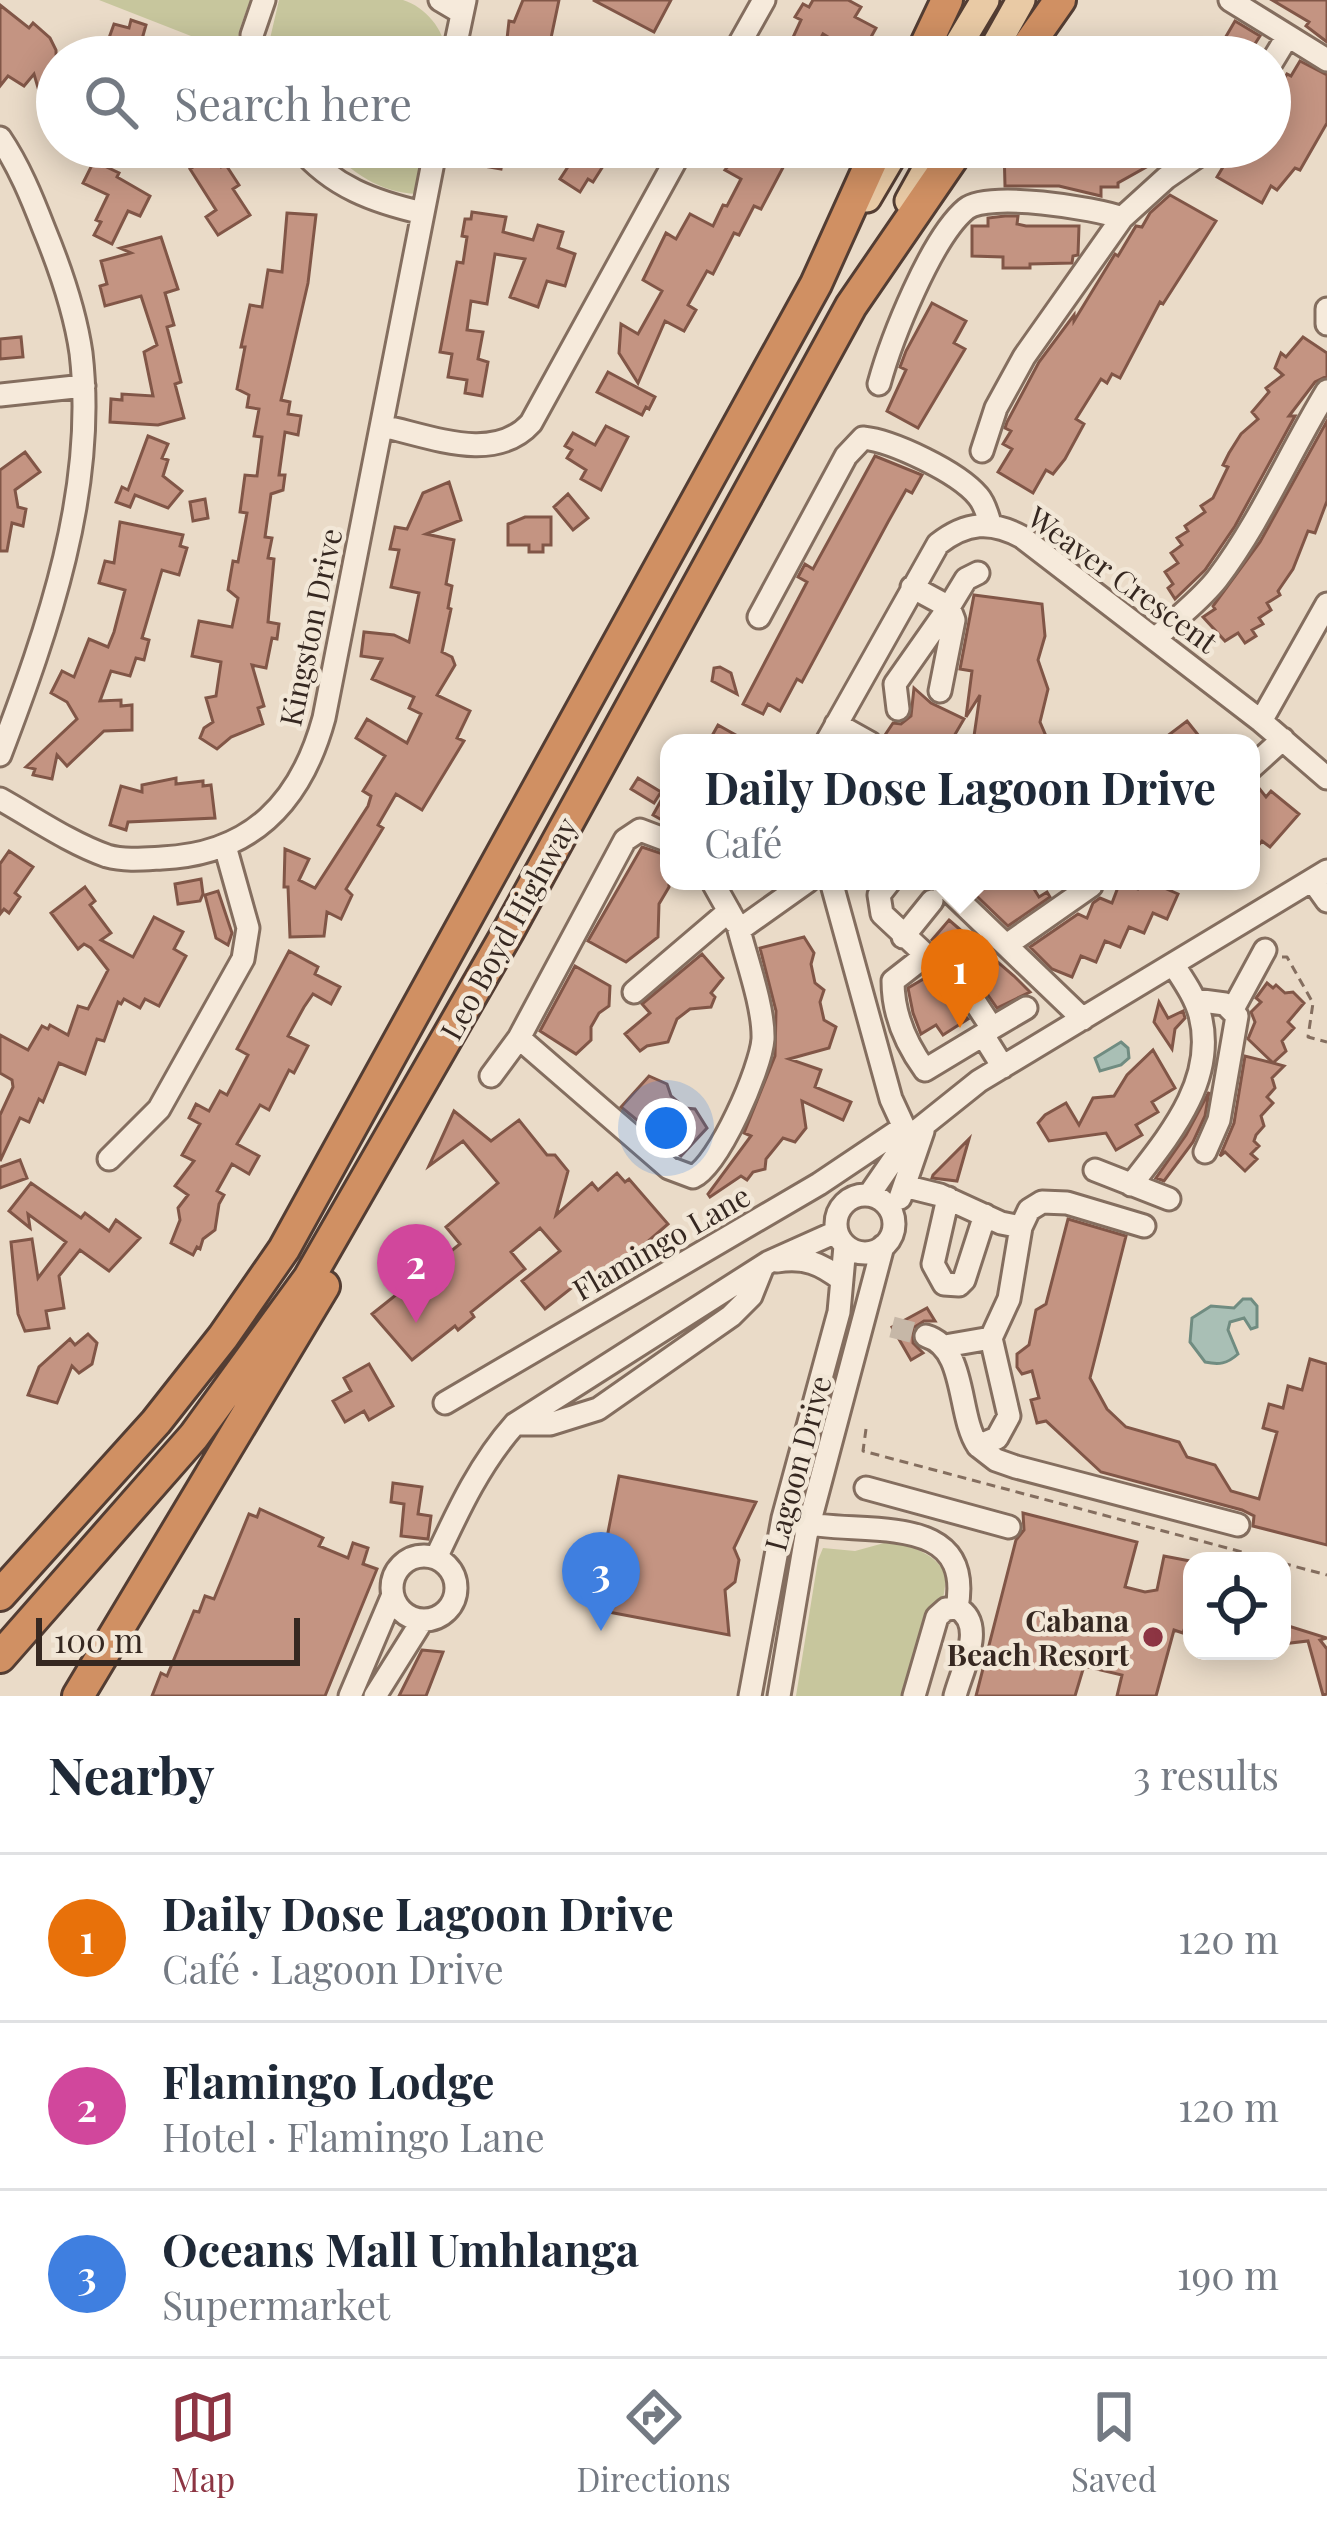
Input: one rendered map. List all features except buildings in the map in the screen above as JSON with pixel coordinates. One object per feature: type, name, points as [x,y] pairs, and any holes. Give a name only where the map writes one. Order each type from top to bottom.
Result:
[{"type":"highway","points":[[930,36],[946,0]]},
{"type":"highway","points":[[1035,36],[1060,0]]},
{"type":"highway","points":[[816,284],[868,168]]},
{"type":"highway","points":[[851,306],[946,168]]},
{"type":"highway","name":"Leo Boyd Highway","points":[[0,1594],[156,1422],[224,1337],[284,1249],[816,284]]},
{"type":"highway","name":"Leo Boyd Highway","points":[[0,1657],[194,1436],[309,1278],[509,930],[851,306]]},
{"type":"highway","points":[[78,1696],[389,1174],[441,1081],[509,930]]},
{"type":"highway","points":[[0,1564],[157,1397],[249,1280],[344,1144]]},
{"type":"main road","points":[[964,36],[985,0]]},
{"type":"main road","points":[[1001,36],[1021,0]]},
{"type":"main road","name":"Leo Boyd Highway","points":[[816,284],[885,168]]},
{"type":"main road","name":"Leo Boyd Highway","points":[[851,306],[927,168]]},
{"type":"street","points":[[252,36],[264,0]]},
{"type":"street","points":[[440,0],[464,6],[458,36]]},
{"type":"street","points":[[744,36],[764,0]]},
{"type":"street","points":[[1230,0],[1285,36]]},
{"type":"street","points":[[1291,39],[1327,59]]},
{"type":"street","points":[[0,138],[56,257],[80,346],[84,386],[66,552],[0,755]]},
{"type":"street","points":[[320,168],[361,195],[423,213]]},
{"type":"street","name":"Kingston Drive","points":[[0,799],[111,857],[172,858],[226,846],[261,826],[284,803],[311,762],[324,718],[432,168]]},
{"type":"street","points":[[382,426],[490,446],[519,436],[531,423],[671,168]]},
{"type":"street","points":[[982,452],[996,408],[1024,357],[1122,218],[1180,168]]},
{"type":"street","points":[[879,384],[916,284],[965,209],[985,202],[1072,205],[1122,218]]},
{"type":"street","points":[[1327,309],[1327,324]]},
{"type":"street","points":[[0,395],[84,386]]},
{"type":"street","points":[[1156,639],[1210,588],[1230,561],[1327,391]]},
{"type":"street","points":[[759,617],[846,456],[862,438],[908,452],[953,476],[977,495],[990,524]]},
{"type":"street","name":"Weaver Crescent","points":[[831,734],[938,544],[971,525],[990,524],[1022,537],[1261,721],[1327,778]]},
{"type":"street","points":[[898,709],[895,684],[966,579],[978,573]]},
{"type":"street","points":[[912,587],[949,608],[954,620],[940,692]]},
{"type":"street","points":[[1261,721],[1327,604]]},
{"type":"street","points":[[1260,760],[1283,740]]},
{"type":"street","points":[[491,1076],[519,1038],[626,840],[640,830],[660,838]]},
{"type":"street","points":[[109,1159],[159,1109],[243,959],[248,928],[226,846]]},
{"type":"street","points":[[869,1195],[914,1135],[1003,1067],[1320,875],[1327,901]]},
{"type":"street","points":[[519,1038],[669,1168],[682,1175],[701,1173],[719,1148],[763,1041],[734,920],[717,890]]},
{"type":"street","points":[[634,992],[734,920],[791,890]]},
{"type":"street","points":[[833,890],[891,1099],[914,1135],[893,1233],[884,1246],[860,1253],[841,1239]]},
{"type":"street","points":[[885,890],[879,900],[883,914],[973,999],[1003,1067]]},
{"type":"street","points":[[1008,944],[1085,890]]},
{"type":"street","points":[[903,937],[936,891],[1008,944],[1083,1019]]},
{"type":"street","points":[[1233,1009],[1263,954]]},
{"type":"street","points":[[925,956],[893,981],[903,1035],[925,1070],[1026,1008]]},
{"type":"street","points":[[1131,1185],[1184,1114],[1193,1092],[1202,1042],[1195,1000],[1173,964]]},
{"type":"street","points":[[1195,1000],[1233,1009],[1238,1016],[1219,1120],[1205,1152]]},
{"type":"street","name":"Flamingo Lane","points":[[445,1403],[819,1184],[914,1135]]},
{"type":"street","points":[[1095,1170],[1169,1198]]},
{"type":"street","points":[[904,1186],[1021,1227]]},
{"type":"street","points":[[841,1239],[840,1208],[853,1198],[869,1195],[884,1202],[893,1216]]},
{"type":"street","points":[[948,1198],[933,1254],[934,1273],[944,1284],[958,1285],[964,1280],[985,1215]]},
{"type":"street","points":[[978,1446],[997,1438],[1008,1423],[991,1338],[1009,1299],[1021,1227],[1029,1210],[1050,1201],[1144,1226]]},
{"type":"street","points":[[436,1558],[473,1484],[515,1424],[766,1264],[841,1239]]},
{"type":"street","name":"Lagoon Drive","points":[[750,1696],[783,1518],[839,1312],[841,1239]]},
{"type":"street","name":"Lagoon Drive","points":[[779,1696],[809,1525],[850,1377],[873,1322],[884,1246]]},
{"type":"street","points":[[766,1264],[796,1258],[819,1262],[842,1280]]},
{"type":"street","points":[[839,1312],[873,1322]]},
{"type":"street","points":[[991,1338],[936,1341],[978,1446],[1016,1467],[1238,1526]]},
{"type":"street","points":[[824,1371],[850,1377]]},
{"type":"street","points":[[866,1488],[1009,1527]]},
{"type":"street","points":[[928,1540],[938,1507]]},
{"type":"street","points":[[783,1518],[928,1540],[957,1563],[962,1575],[957,1608]]},
{"type":"street","points":[[350,1696],[392,1597],[399,1568],[416,1558],[436,1558],[451,1571],[456,1590],[448,1609],[432,1620],[403,1613],[392,1597]]},
{"type":"street","points":[[914,1696],[937,1617],[946,1609],[957,1608],[968,1614],[973,1626],[955,1696]]},
{"type":"street","points":[[375,1696],[422,1621]]},
{"type":"path","points":[[1263,954],[1287,957],[1313,1003],[1308,1036],[1327,1042]]},
{"type":"path","points":[[866,1430],[862,1451],[1241,1552]]},
{"type":"path","points":[[1291,1565],[1327,1575]]},
{"type":"green space","points":[[99,0],[250,0],[239,36],[191,36]]},
{"type":"green space","points":[[279,0],[403,0],[420,8],[441,36],[271,36]]},
{"type":"green space","points":[[351,168],[421,168],[417,194],[367,180]]},
{"type":"green space","points":[[895,1540],[934,1560],[945,1580],[939,1612],[907,1696],[796,1696],[823,1548],[855,1551]]},
{"type":"shaded area","points":[[1121,1042],[1129,1058],[1100,1071],[1095,1058]]},
{"type":"shaded area","points":[[1243,1299],[1257,1306],[1257,1327],[1251,1329],[1244,1318],[1230,1322],[1228,1330],[1238,1354],[1223,1363],[1205,1362],[1190,1342],[1192,1318],[1211,1306],[1234,1308]]},
{"type":"tunnel","points":[[892,1327],[926,1336]]},
{"type":"place","name":"Daily Dose Lagoon Drive","points":[[960,1028]]},
{"type":"place","name":"Flamingo Lodge","points":[[416,1323]]},
{"type":"place","name":"Oceans Mall Umhlanga","points":[[601,1631]]},
{"type":"place","name":"Cabana Beach Resort","points":[[1153,1637]]}]
